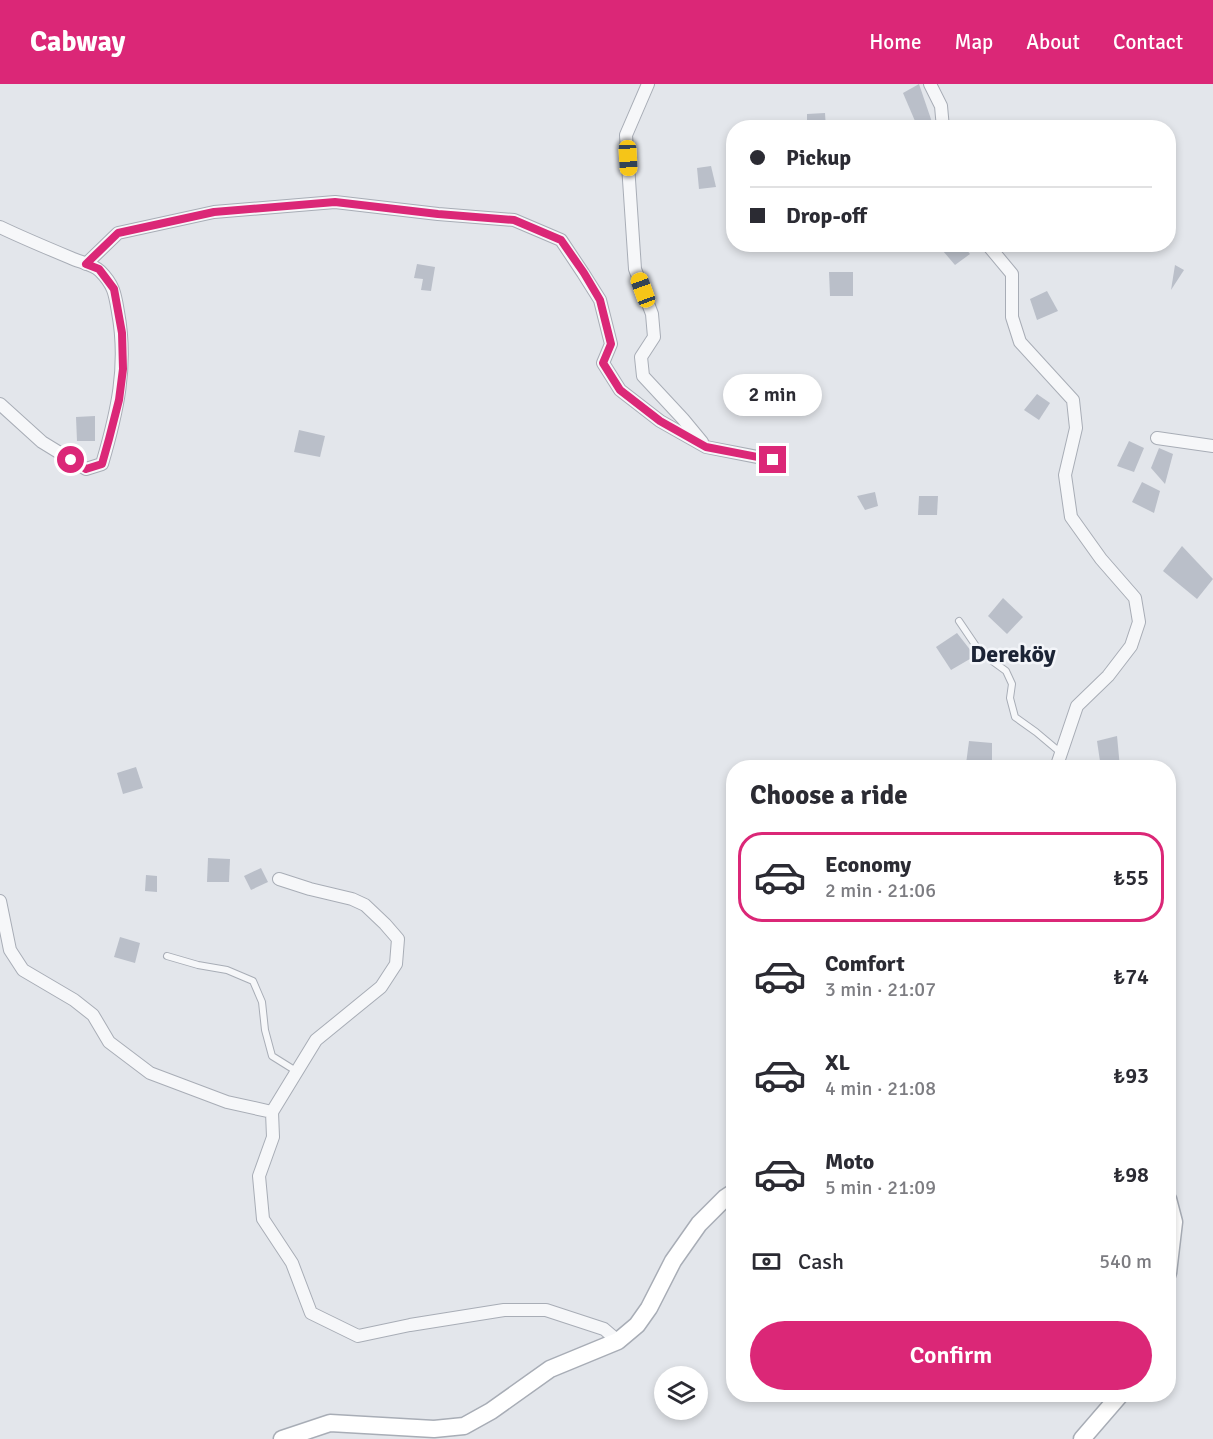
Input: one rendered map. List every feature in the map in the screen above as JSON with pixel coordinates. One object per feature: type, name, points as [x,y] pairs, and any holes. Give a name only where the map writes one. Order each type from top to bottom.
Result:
[{"type":"street","points":[[648,84],[626,135],[635,268],[652,314],[654,337],[641,357],[644,376],[706,447]]},
{"type":"street","points":[[930,84],[941,106],[942,120]]},
{"type":"street","points":[[86,264],[118,233],[214,212],[335,202],[514,220],[561,240],[584,273],[600,300],[611,344],[603,363],[620,390],[660,421],[706,447],[773,460]]},
{"type":"street","points":[[0,227],[26,240],[99,269],[114,289],[122,333],[123,369],[119,400],[102,464],[86,469],[42,441],[0,404]]},
{"type":"street","points":[[994,252],[1012,274],[1012,317],[1020,342],[1073,400],[1077,428],[1065,475],[1071,517],[1101,560],[1134,598],[1139,622],[1131,646],[1108,676],[1077,706],[1059,760]]},
{"type":"street","points":[[1157,438],[1213,446]]},
{"type":"street","points":[[279,879],[352,899],[365,905],[398,939],[396,964],[381,987],[316,1040],[272,1112],[273,1137],[259,1176],[263,1219],[292,1263],[311,1313],[358,1336],[504,1310],[546,1310],[604,1329],[618,1341]]},
{"type":"street","points":[[0,901],[10,950],[23,970],[84,1007],[93,1015],[109,1042],[150,1072],[227,1102],[272,1112]]},
{"type":"street","points":[[282,1439],[330,1423],[435,1429],[464,1426],[491,1411],[550,1369],[618,1341],[637,1325],[649,1308],[673,1261],[699,1224],[726,1197]]},
{"type":"street","points":[[1082,1439],[1114,1402]]},
{"type":"lane","points":[[959,621],[980,652],[1006,671],[1012,684],[1010,698],[1015,717],[1061,754]]},
{"type":"lane","points":[[167,956],[227,970],[253,981],[262,1002],[265,1030],[272,1056],[296,1071]]},
{"type":"building","points":[[919,84],[931,120],[915,120],[903,93]]},
{"type":"building","points":[[825,113],[825,120],[807,120],[807,114]]},
{"type":"building","points":[[711,166],[716,187],[699,189],[697,168]]},
{"type":"building","points":[[944,252],[968,252],[970,254],[955,265]]},
{"type":"building","points":[[417,264],[435,267],[431,291],[421,290],[423,279],[414,278]]},
{"type":"building","points":[[1175,265],[1184,270],[1171,290]]},
{"type":"building","points":[[829,272],[853,272],[853,296],[830,296]]},
{"type":"building","points":[[1047,291],[1058,311],[1037,320],[1030,299]]},
{"type":"building","points":[[1037,394],[1050,403],[1039,420],[1024,410]]},
{"type":"building","points":[[95,416],[95,441],[77,441],[76,417]]},
{"type":"building","points":[[299,430],[325,436],[320,457],[294,452]]},
{"type":"building","points":[[1129,441],[1144,448],[1134,472],[1117,466]]},
{"type":"building","points":[[1159,448],[1173,454],[1165,484],[1151,468]]},
{"type":"building","points":[[1142,482],[1160,491],[1154,513],[1132,502]]},
{"type":"building","points":[[875,492],[878,506],[865,510],[857,496]]},
{"type":"building","points":[[919,496],[938,496],[937,515],[918,515]]},
{"type":"building","points":[[1182,546],[1213,579],[1197,599],[1163,571]]},
{"type":"building","points":[[1003,598],[1023,617],[1007,634],[988,616]]},
{"type":"building","points":[[957,633],[975,656],[951,670],[936,647]]},
{"type":"building","points":[[1117,736],[1119,760],[1100,760],[1097,741]]},
{"type":"building","points":[[969,741],[992,743],[992,760],[967,760]]},
{"type":"building","points":[[136,767],[143,788],[123,794],[117,773]]},
{"type":"building","points":[[208,858],[230,859],[229,882],[207,882]]},
{"type":"building","points":[[261,868],[268,882],[251,890],[244,876]]},
{"type":"building","points":[[146,875],[157,876],[157,892],[145,891]]},
{"type":"building","points":[[120,937],[140,943],[135,963],[114,957]]},
{"type":"district","name":"Dereköy","points":[[1013,654]]},
{"type":"route","points":[[71,460],[86,469],[102,464],[119,400],[123,369],[122,333],[114,289],[99,269],[86,264],[118,233],[214,212],[335,202],[514,220],[561,240],[600,300],[611,344],[603,363],[620,390],[660,421],[706,447],[773,460]]}]
